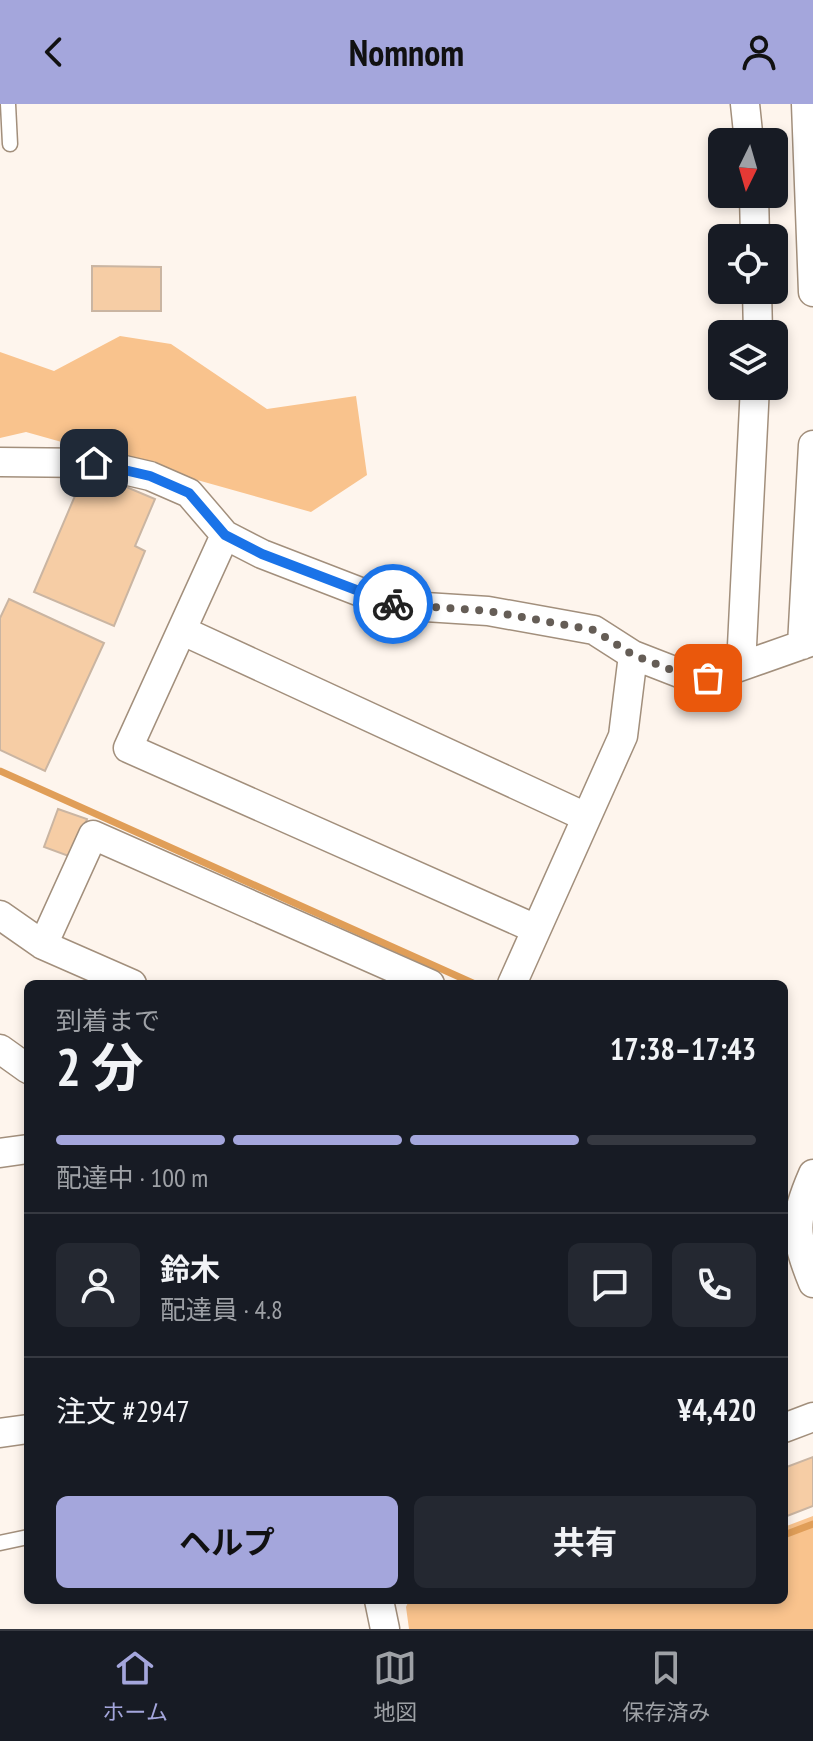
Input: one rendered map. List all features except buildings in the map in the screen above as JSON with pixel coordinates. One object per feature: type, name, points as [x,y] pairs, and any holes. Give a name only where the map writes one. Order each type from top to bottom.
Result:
[{"type":"street","points":[[745,104],[748,128]]},
{"type":"street","points":[[806,104],[813,292]]},
{"type":"street","points":[[741,666],[754,400]]},
{"type":"street","points":[[0,462],[94,463],[150,476],[189,493],[225,535],[262,554],[394,605],[488,611],[594,630],[633,655],[687,676],[708,678],[808,643],[813,445]]},
{"type":"street","points":[[225,535],[128,748],[536,929]]},
{"type":"street","points":[[183,631],[586,817]]},
{"type":"street","points":[[514,980],[623,736],[633,655]]},
{"type":"street","points":[[43,945],[93,835],[421,980]]},
{"type":"street","points":[[0,915],[43,945],[123,980]]},
{"type":"street","points":[[0,1049],[24,1066]]},
{"type":"street","points":[[0,1153],[24,1150]]},
{"type":"street","points":[[813,1174],[797,1215],[803,1259],[813,1283]]},
{"type":"street","points":[[788,1426],[813,1417]]},
{"type":"street","points":[[0,1433],[24,1430]]},
{"type":"street","points":[[380,1604],[385,1629]]},
{"type":"lane","points":[[8,104],[10,144]]},
{"type":"lane","points":[[0,1543],[24,1538]]},
{"type":"shaded area","points":[[120,336],[171,344],[267,409],[356,396],[367,475],[311,512],[26,432],[0,438],[0,352],[54,371]]},
{"type":"shaded area","points":[[813,1516],[813,1629],[409,1629],[407,1604],[788,1604],[788,1525]]},
{"type":"waterway","points":[[0,771],[466,980]]},
{"type":"waterway","points":[[788,1533],[813,1524]]},
{"type":"way so far","points":[[393,604],[488,611],[594,630],[633,655],[661,663],[687,676],[708,678]]},
{"type":"route","points":[[94,463],[150,476],[189,493],[225,535],[262,554],[393,604]]}]
